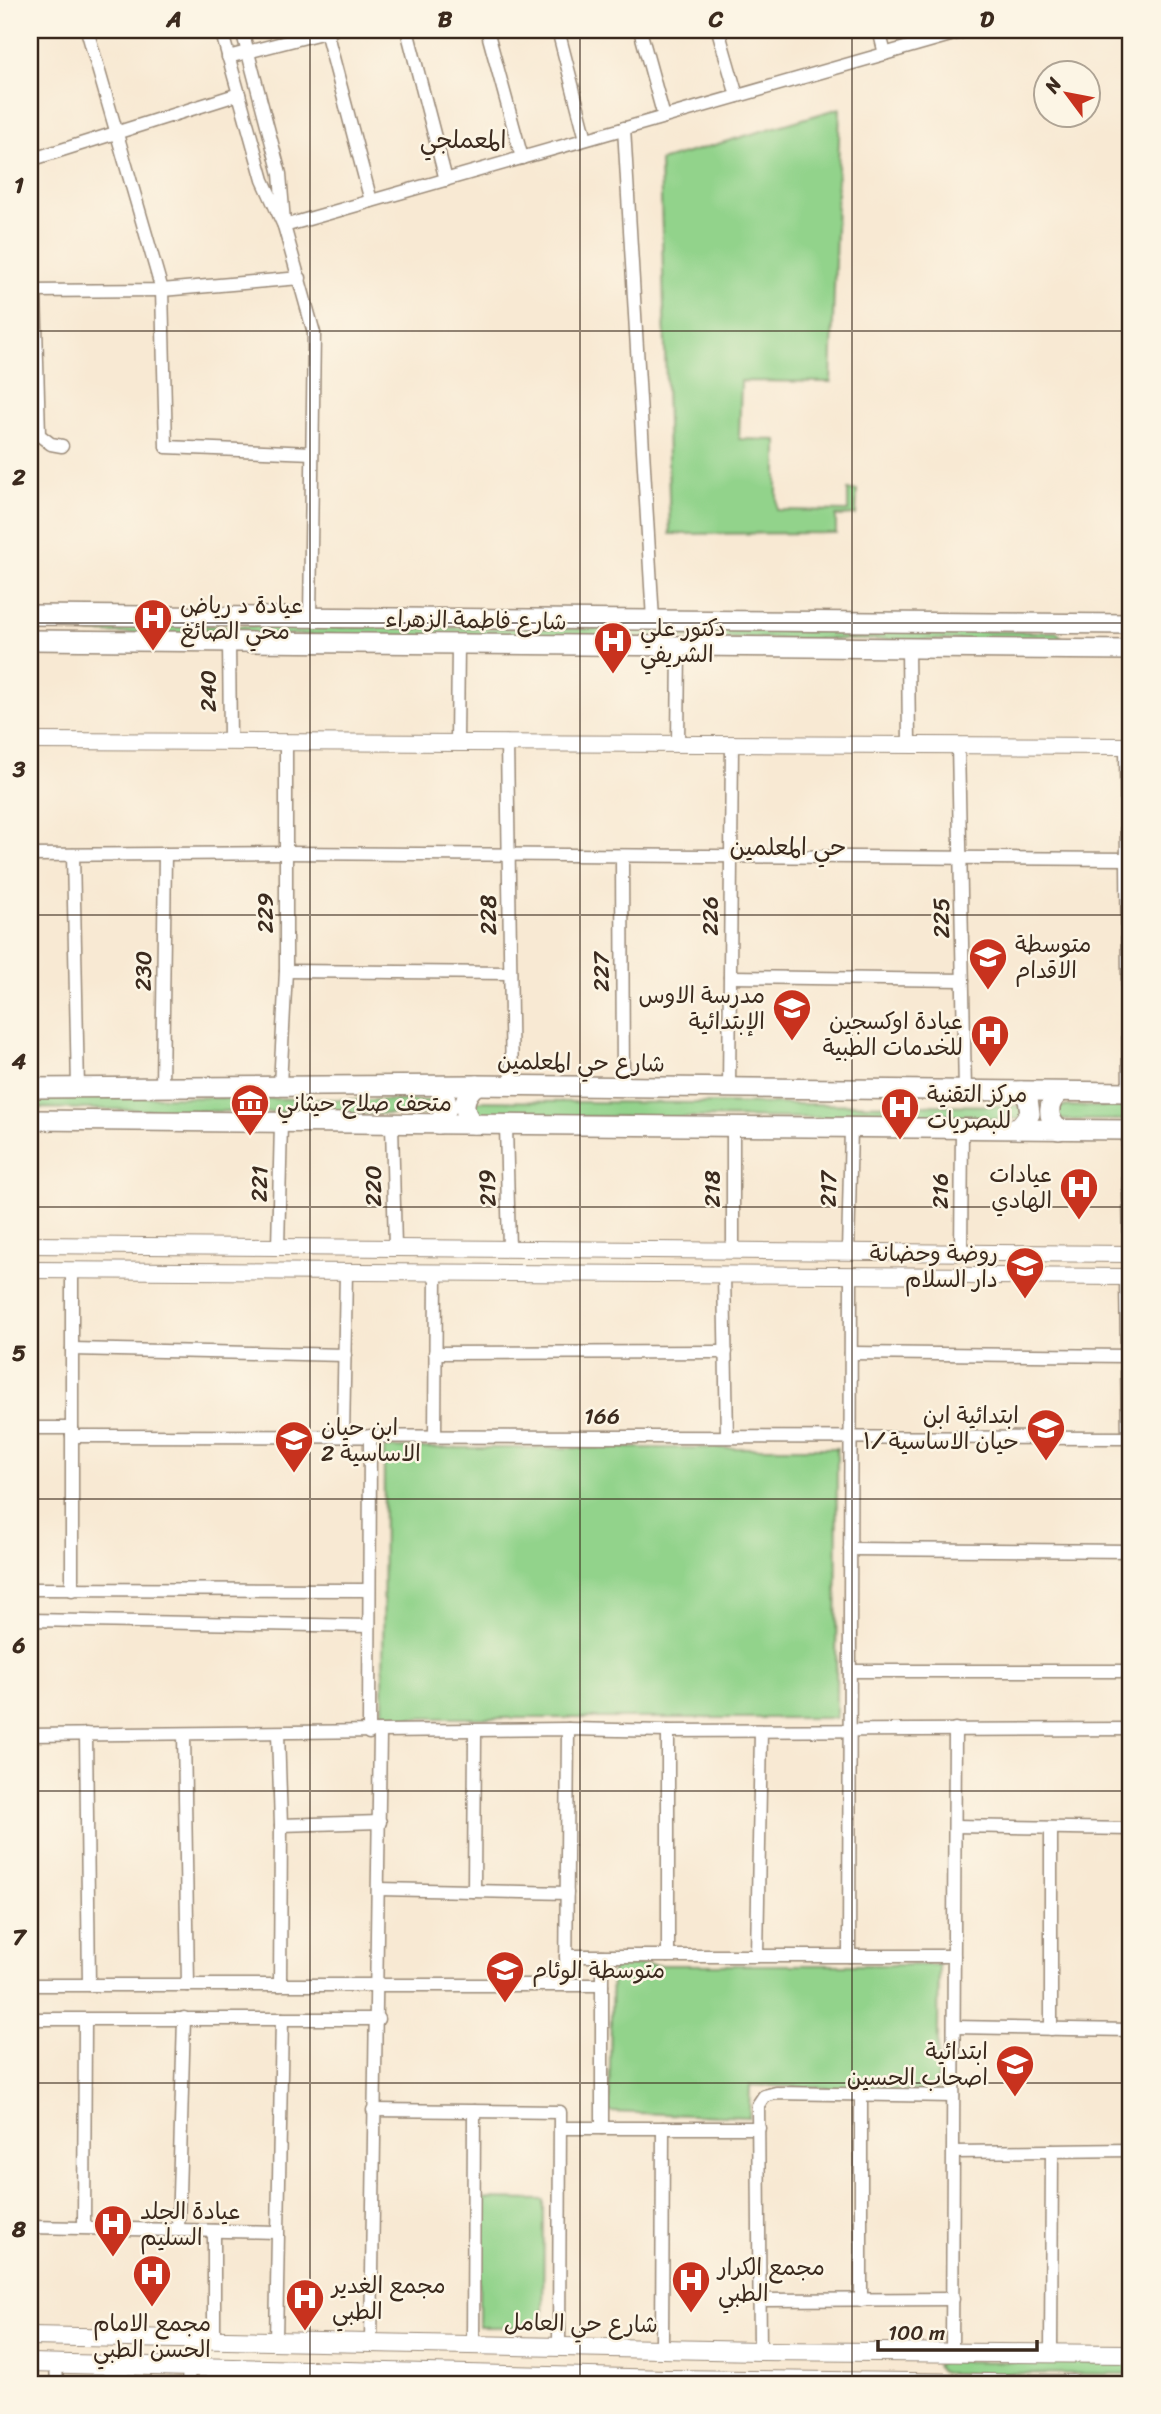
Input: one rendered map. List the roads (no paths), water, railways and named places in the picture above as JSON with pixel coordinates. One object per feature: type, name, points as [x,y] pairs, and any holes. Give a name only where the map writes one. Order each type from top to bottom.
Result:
[{"type":"main road","name":"شارع فاطمة الزهراء","points":[[30,615],[1131,624]]},
{"type":"main road","points":[[55,640],[61,628],[58,616]]},
{"type":"main road","points":[[86,640],[81,628],[87,616]]},
{"type":"main road","points":[[1056,649],[1063,637],[1059,623]]},
{"type":"main road","points":[[1091,649],[1086,636],[1092,624]]},
{"type":"main road","name":"شارع فاطمة الزهراء","points":[[30,640],[1131,650]]},
{"type":"main road","points":[[474,1124],[466,1113],[464,1104],[469,1091],[477,1085]]},
{"type":"main road","name":"شارع حي المعلمين","points":[[30,1088],[477,1085],[1130,1092]]},
{"type":"main road","points":[[436,1086],[444,1093],[448,1107],[439,1124]]},
{"type":"main road","points":[[1018,1129],[1030,1114],[1030,1104],[1021,1091]]},
{"type":"main road","points":[[1059,1130],[1051,1119],[1049,1110],[1060,1092]]},
{"type":"main road","points":[[30,1120],[1130,1130]]},
{"type":"main road","name":"شارع حي العامل","points":[[30,2336],[760,2351],[1131,2354]]},
{"type":"main road","points":[[108,2338],[118,2348],[114,2362],[108,2366]]},
{"type":"main road","points":[[157,2366],[151,2362],[149,2348],[159,2339]]},
{"type":"main road","points":[[876,2352],[883,2355],[889,2365],[886,2376],[876,2382]]},
{"type":"main road","points":[[928,2382],[919,2371],[920,2362],[925,2355],[934,2353]]},
{"type":"main road","points":[[30,2364],[157,2366],[188,2375],[274,2377],[1073,2384]]},
{"type":"street","points":[[87,30],[162,290],[166,447],[312,453]]},
{"type":"street","points":[[221,30],[263,180],[284,226],[314,333],[310,617]]},
{"type":"street","points":[[242,30],[282,184],[284,226]]},
{"type":"street","points":[[407,30],[446,180]]},
{"type":"street","points":[[487,30],[522,158]]},
{"type":"street","points":[[558,30],[586,139]]},
{"type":"street","points":[[640,30],[664,117]]},
{"type":"street","points":[[718,30],[737,96]]},
{"type":"street","points":[[879,30],[885,54]]},
{"type":"street","points":[[228,57],[330,31],[371,201]]},
{"type":"street","points":[[284,226],[962,31]]},
{"type":"street","points":[[30,160],[239,94]]},
{"type":"street","points":[[624,128],[653,620]]},
{"type":"street","points":[[62,446],[43,441],[37,425],[33,290],[162,290],[300,278]]},
{"type":"street","name":"240","points":[[229,642],[230,740]]},
{"type":"street","points":[[457,644],[457,742]]},
{"type":"street","points":[[678,743],[679,646]]},
{"type":"street","points":[[908,648],[909,745]]},
{"type":"street","points":[[30,741],[1129,746],[1130,1092]]},
{"type":"street","name":"229","points":[[280,1085],[286,971],[286,741]]},
{"type":"street","name":"228","points":[[507,742],[512,1087]]},
{"type":"street","name":"226","points":[[729,1089],[732,744]]},
{"type":"street","name":"225","points":[[958,745],[965,1091]]},
{"type":"street","points":[[30,855],[286,853],[1129,859]]},
{"type":"street","name":"230","points":[[162,1088],[165,854]]},
{"type":"street","points":[[73,855],[78,1088]]},
{"type":"street","name":"227","points":[[622,856],[623,1088]]},
{"type":"street","points":[[286,971],[510,973]]},
{"type":"street","points":[[730,977],[963,980]]},
{"type":"street","name":"221","points":[[278,1247],[281,1123]]},
{"type":"street","name":"220","points":[[392,1124],[395,1248]]},
{"type":"street","name":"219","points":[[506,1125],[509,1249]]},
{"type":"street","name":"218","points":[[733,1127],[733,1251]]},
{"type":"street","name":"217","points":[[848,1252],[851,1128]]},
{"type":"street","name":"216","points":[[961,1129],[961,1253]]},
{"type":"street","points":[[30,1245],[1130,1254],[1130,1130]]},
{"type":"street","points":[[186,1247],[194,1250],[197,1260],[186,1271]]},
{"type":"street","points":[[218,1247],[209,1259],[219,1271]]},
{"type":"street","points":[[783,1275],[789,1272],[794,1263],[784,1252]]},
{"type":"street","points":[[813,1252],[808,1254],[803,1264],[808,1273],[815,1275]]},
{"type":"street","points":[[30,1270],[1129,1277],[1129,1437]]},
{"type":"street","points":[[72,1270],[72,1590]]},
{"type":"street","points":[[344,1436],[346,1272]]},
{"type":"street","points":[[435,1436],[436,1272]]},
{"type":"street","points":[[724,1274],[727,1437]]},
{"type":"street","points":[[849,1956],[851,1275]]},
{"type":"street","points":[[72,1349],[345,1355]]},
{"type":"street","points":[[435,1353],[726,1352]]},
{"type":"street","points":[[851,1353],[1127,1356]]},
{"type":"street","name":"166","points":[[30,1428],[72,1432],[344,1436],[1129,1437]]},
{"type":"street","points":[[370,1436],[369,1626],[380,1822],[371,2341]]},
{"type":"street","points":[[850,1549],[1131,1551]]},
{"type":"street","points":[[30,1589],[369,1590]]},
{"type":"street","points":[[30,1620],[369,1626]]},
{"type":"street","points":[[850,1671],[1131,1671]]},
{"type":"street","points":[[566,1985],[568,1729]]},
{"type":"street","points":[[30,1735],[568,1729],[1131,1729]]},
{"type":"street","points":[[952,2352],[955,1729]]},
{"type":"street","points":[[668,1731],[668,1956]]},
{"type":"street","points":[[757,1956],[761,1731]]},
{"type":"street","points":[[474,1891],[475,1732]]},
{"type":"street","points":[[278,1733],[281,1825],[280,1985]]},
{"type":"street","points":[[86,1734],[89,1985]]},
{"type":"street","points":[[184,1734],[188,1985]]},
{"type":"street","points":[[281,1825],[380,1822]]},
{"type":"street","points":[[955,1826],[1131,1829]]},
{"type":"street","points":[[1051,1828],[1051,2029]]},
{"type":"street","points":[[379,1889],[566,1893]]},
{"type":"street","points":[[566,1956],[954,1956]]},
{"type":"street","points":[[602,1956],[602,2128]]},
{"type":"street","points":[[30,1985],[602,1985]]},
{"type":"street","points":[[178,2230],[184,2018]]},
{"type":"street","points":[[30,2019],[378,2019]]},
{"type":"street","points":[[276,2341],[282,2019]]},
{"type":"street","points":[[83,2227],[86,2020]]},
{"type":"street","points":[[954,2027],[1131,2030]]},
{"type":"street","points":[[760,2351],[758,2105],[764,2096],[776,2093],[953,2096]]},
{"type":"street","points":[[861,2096],[861,2300]]},
{"type":"street","points":[[373,2109],[560,2112],[559,2347]]},
{"type":"street","points":[[473,2344],[474,2111]]},
{"type":"street","points":[[560,2128],[759,2127]]},
{"type":"street","points":[[662,2349],[663,2128]]},
{"type":"street","points":[[953,2152],[1131,2150]]},
{"type":"street","points":[[1051,2353],[1052,2151]]},
{"type":"street","points":[[30,2227],[277,2232]]},
{"type":"street","points":[[214,2231],[214,2340]]},
{"type":"street","points":[[760,2300],[953,2299]]},
{"type":"street","points":[[56,2364],[57,2384]]},
{"type":"place","name":"عيادة د رياض محي الصائغ","points":[[153,652]]},
{"type":"place","name":"دكتور علي الشريفي","points":[[613,675]]},
{"type":"place","name":"متوسطة الاقدام","points":[[988,991]]},
{"type":"place","name":"مدرسة الاوس الإبتدائية","points":[[792,1042]]},
{"type":"place","name":"عيادة اوكسجين للخدمات الطبية","points":[[990,1068]]},
{"type":"place","name":"متحف صلاح حيثاني","points":[[250,1137]]},
{"type":"place","name":"مركز التقنية للبصريات","points":[[900,1141]]},
{"type":"place","name":"عيادات الهادي","points":[[1079,1221]]},
{"type":"place","name":"روضة وحضانة دار السلام","points":[[1025,1300]]},
{"type":"place","name":"ابتدائية ابن حيان الاساسية /١","points":[[1046,1462]]},
{"type":"place","name":"ابن حيان الاساسية 2","points":[[294,1474]]},
{"type":"place","name":"متوسطة الوئام","points":[[505,2004]]},
{"type":"place","name":"ابتدائية اصحاب الحسين","points":[[1015,2098]]},
{"type":"place","name":"عيادة الجلد السليم","points":[[113,2258]]},
{"type":"place","name":"مجمع الامام الحسن الطبي","points":[[152,2308]]},
{"type":"place","name":"مجمع الكرار الطبي","points":[[691,2314]]},
{"type":"place","name":"مجمع الغدير الطبي","points":[[305,2332]]},
{"type":"district","name":"المعملجي","points":[[463,140]]},
{"type":"district","name":"حي المعلمين","points":[[788,847]]}]
